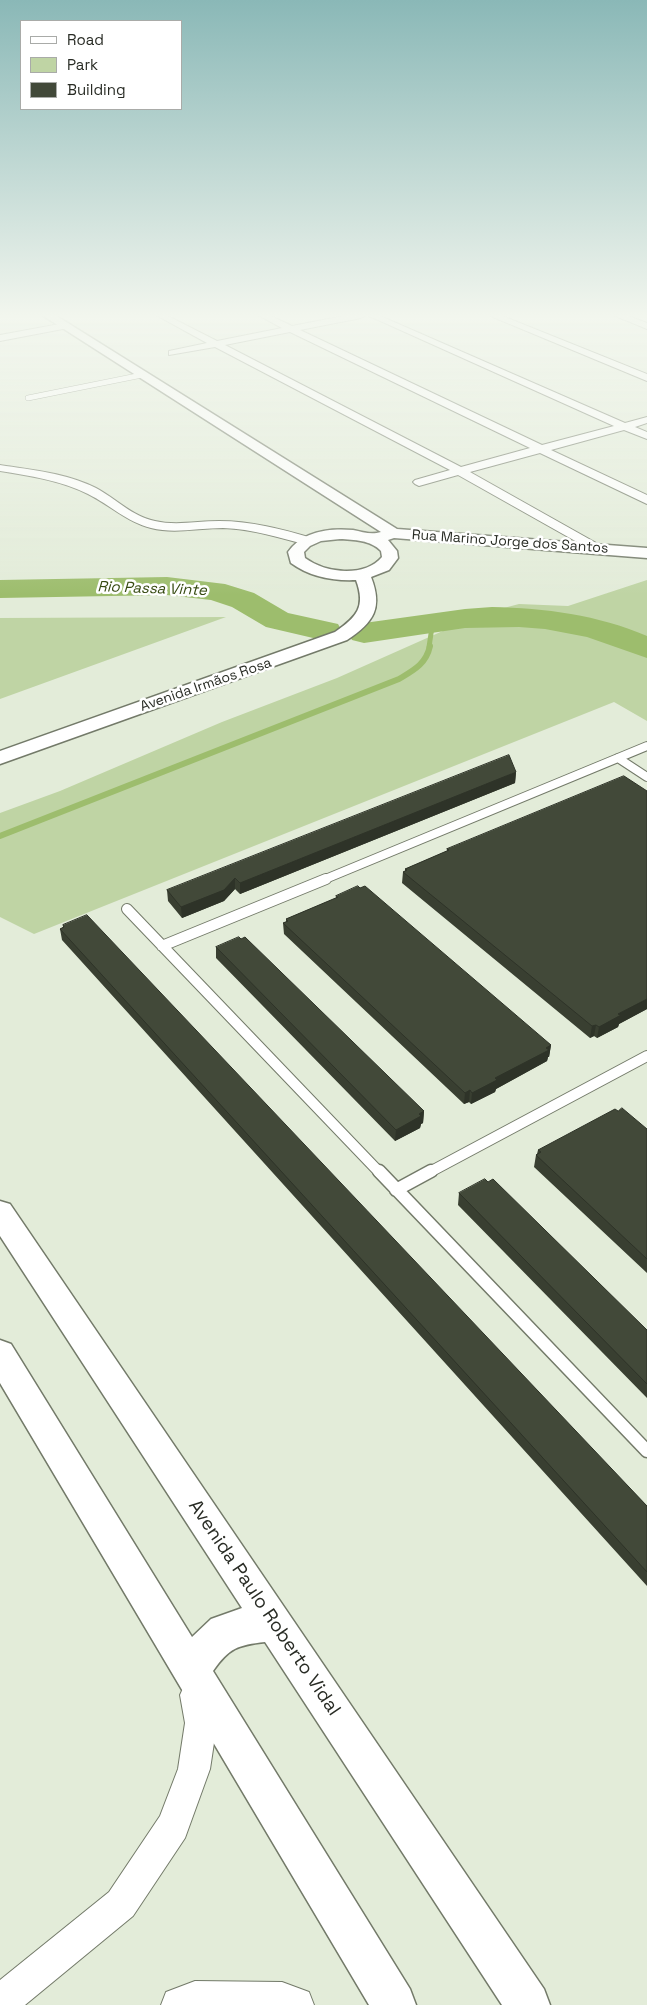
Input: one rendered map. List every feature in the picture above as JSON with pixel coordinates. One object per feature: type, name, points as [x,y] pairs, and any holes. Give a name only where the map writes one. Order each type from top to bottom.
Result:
[{"type":"street","points":[[195,409],[393,533]]},
{"type":"street","points":[[339,409],[460,472],[593,548]]},
{"type":"street","points":[[458,409],[647,500]]},
{"type":"street","points":[[585,409],[647,436]]},
{"type":"street","points":[[419,482],[647,420]]},
{"type":"street","points":[[0,468],[78,485],[105,498],[140,521],[154,525],[230,524],[279,531],[308,541]]},
{"type":"street","name":"Rua Marino Jorge dos Santos","points":[[374,539],[393,533],[647,552]]},
{"type":"street","points":[[358,535],[374,539],[386,546],[391,554],[390,558],[384,566],[362,574],[333,575],[307,568],[298,560],[296,552],[302,544],[322,536],[358,535]]},
{"type":"street","name":"Avenida Irmãos Rosa","points":[[0,758],[329,642],[341,636],[359,623],[369,608],[370,594],[362,574]]},
{"type":"street","name":"Avenida Paulo Roberto Vidal","points":[[0,1212],[528,2005]]},
{"type":"street","points":[[0,1354],[394,2005]]},
{"type":"street","points":[[0,2002],[46,1967],[121,1904],[173,1826],[194,1768],[201,1723],[192,1671],[206,1646],[222,1632],[246,1625],[273,1622]]},
{"type":"street","points":[[179,2005],[195,1999],[282,2000],[296,2005]]},
{"type":"lane","points":[[162,946],[647,746]]},
{"type":"lane","points":[[618,758],[647,777]]},
{"type":"lane","points":[[127,909],[647,1451]]},
{"type":"lane","points":[[396,1190],[647,1056]]},
{"type":"green space","points":[[647,580],[647,721],[614,702],[34,934],[0,917],[0,813],[60,791],[222,722],[337,678],[481,614],[519,604],[568,606]]},
{"type":"green space","points":[[226,617],[0,699],[0,618]]},
{"type":"building","points":[[509,755],[516,772],[240,883],[235,878],[224,890],[181,907],[167,890]]},
{"type":"building","points":[[624,776],[647,791],[647,999],[618,1014],[621,1015],[599,1027],[596,1025],[592,1026],[403,872],[407,870],[405,869],[449,850],[447,849]]},
{"type":"building","points":[[358,886],[360,888],[365,886],[551,1045],[546,1048],[549,1050],[495,1078],[497,1080],[472,1093],[470,1090],[465,1093],[283,923],[288,921],[286,919],[338,897],[336,896]]},
{"type":"building","points":[[87,915],[647,1506],[647,1572],[60,929],[64,927],[63,925]]},
{"type":"building","points":[[239,937],[241,939],[245,937],[424,1111],[419,1114],[421,1116],[396,1130],[216,947]]},
{"type":"building","points":[[622,1108],[647,1129],[647,1259],[536,1155],[541,1152],[538,1150],[615,1109],[618,1111]]},
{"type":"building","points":[[485,1179],[488,1182],[493,1179],[647,1330],[647,1384],[459,1193]]},
{"type":"waterway","name":"Rio Passa Vinte","points":[[0,589],[167,586],[214,591],[243,600],[277,620],[326,631]]},
{"type":"waterway","name":"Rio Passa Vinte","points":[[364,633],[465,619],[519,617],[572,623],[597,629],[647,648]]},
{"type":"waterway","points":[[429,647],[432,627],[440,622]]},
{"type":"waterway","points":[[0,836],[399,679],[422,662],[430,646]]}]
